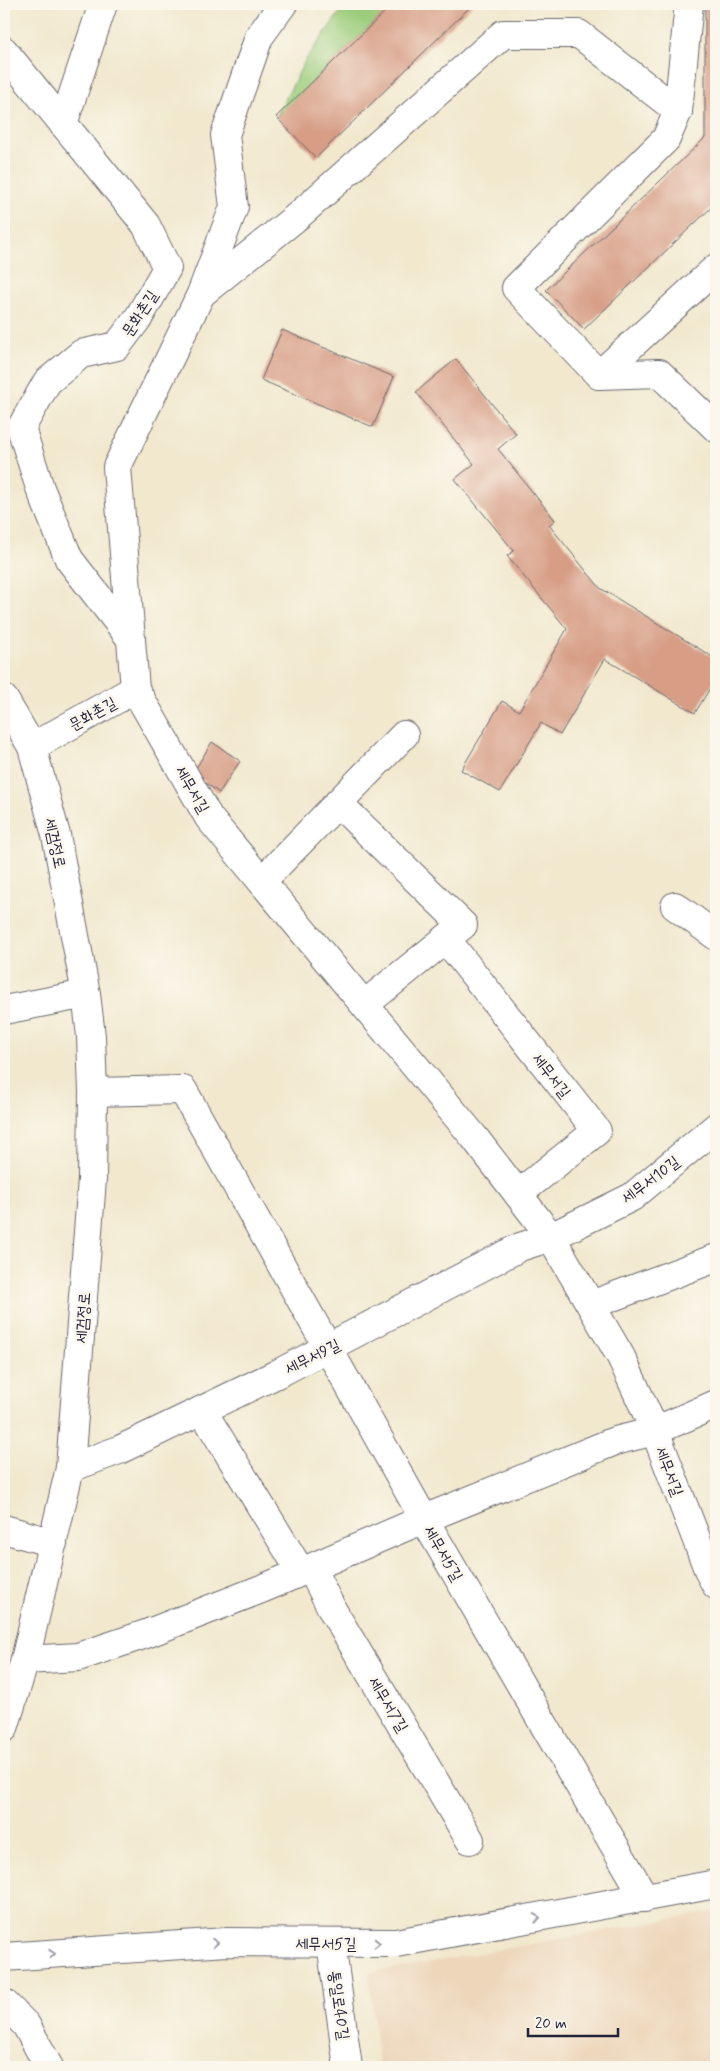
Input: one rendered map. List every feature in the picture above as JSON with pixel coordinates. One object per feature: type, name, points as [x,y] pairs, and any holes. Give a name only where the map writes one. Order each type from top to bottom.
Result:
[{"type":"street","points":[[63,124],[103,4]]},
{"type":"street","name":"문화촌길","points":[[32,747],[135,689],[117,467],[201,294],[234,206],[225,135],[260,37],[283,4]]},
{"type":"street","points":[[689,4],[678,111],[666,139],[516,288],[599,376],[659,373],[716,428]]},
{"type":"street","points":[[201,294],[299,215],[503,34],[579,34],[678,111]]},
{"type":"street","name":"문화촌길","points":[[4,51],[146,225],[167,268],[139,317],[117,346],[81,354],[46,382],[21,428],[40,488],[69,559],[131,639]]},
{"type":"street","points":[[599,376],[716,268]]},
{"type":"street","name":"세무서길","points":[[135,689],[209,818],[474,1137],[551,1237],[621,1357],[655,1431],[709,1572],[716,1585]]},
{"type":"street","name":"세검정로","points":[[4,699],[32,747],[56,835],[86,994],[91,1036],[93,1092],[92,1179],[70,1468],[25,1660],[4,1728]]},
{"type":"street","points":[[262,881],[404,735]]},
{"type":"street","points":[[338,803],[463,926],[365,1004]]},
{"type":"street","points":[[675,906],[716,936]]},
{"type":"street","name":"세무서길","points":[[446,939],[597,1131],[518,1194]]},
{"type":"street","points":[[4,1010],[86,994]]},
{"type":"street","points":[[93,1092],[183,1090],[424,1519]]},
{"type":"street","name":"세무서10길","points":[[551,1237],[632,1196],[716,1127]]},
{"type":"street","name":"세무서9길","points":[[70,1468],[119,1450],[327,1349],[520,1247],[551,1237]]},
{"type":"street","points":[[591,1306],[716,1258]]},
{"type":"street","points":[[25,1660],[78,1657],[146,1634],[306,1570],[424,1519],[615,1441],[655,1431],[716,1404]]},
{"type":"street","name":"세무서7길","points":[[202,1410],[333,1611],[470,1840]]},
{"type":"street","name":"세무서5길","points":[[424,1519],[645,1898]]},
{"type":"street","points":[[4,1529],[53,1543]]},
{"type":"street","name":"세무서5길","points":[[4,1957],[226,1942],[396,1944],[716,1884]]},
{"type":"street","name":"통일로40길","points":[[331,1943],[348,2067]]},
{"type":"street","points":[[4,2003],[26,2025],[49,2067]]},
{"type":"shaded area","points":[[716,1911],[716,2067],[379,2067],[369,1973]]},
{"type":"green space","points":[[346,4],[393,4],[276,117],[306,59]]},
{"type":"building","points":[[393,4],[473,4],[316,158],[276,117]]},
{"type":"building","points":[[705,4],[716,4],[716,203],[584,329],[546,290],[705,138]]},
{"type":"building","points":[[282,330],[394,377],[373,427],[261,380]]},
{"type":"building","points":[[456,359],[516,434],[498,449],[555,520],[549,525],[600,588],[716,659],[716,678],[695,713],[605,659],[560,735],[541,723],[500,792],[461,770],[502,701],[519,711],[567,629],[507,556],[514,551],[455,479],[474,464],[416,392]]},
{"type":"building","points":[[212,742],[240,761],[219,793],[193,773]]}]
